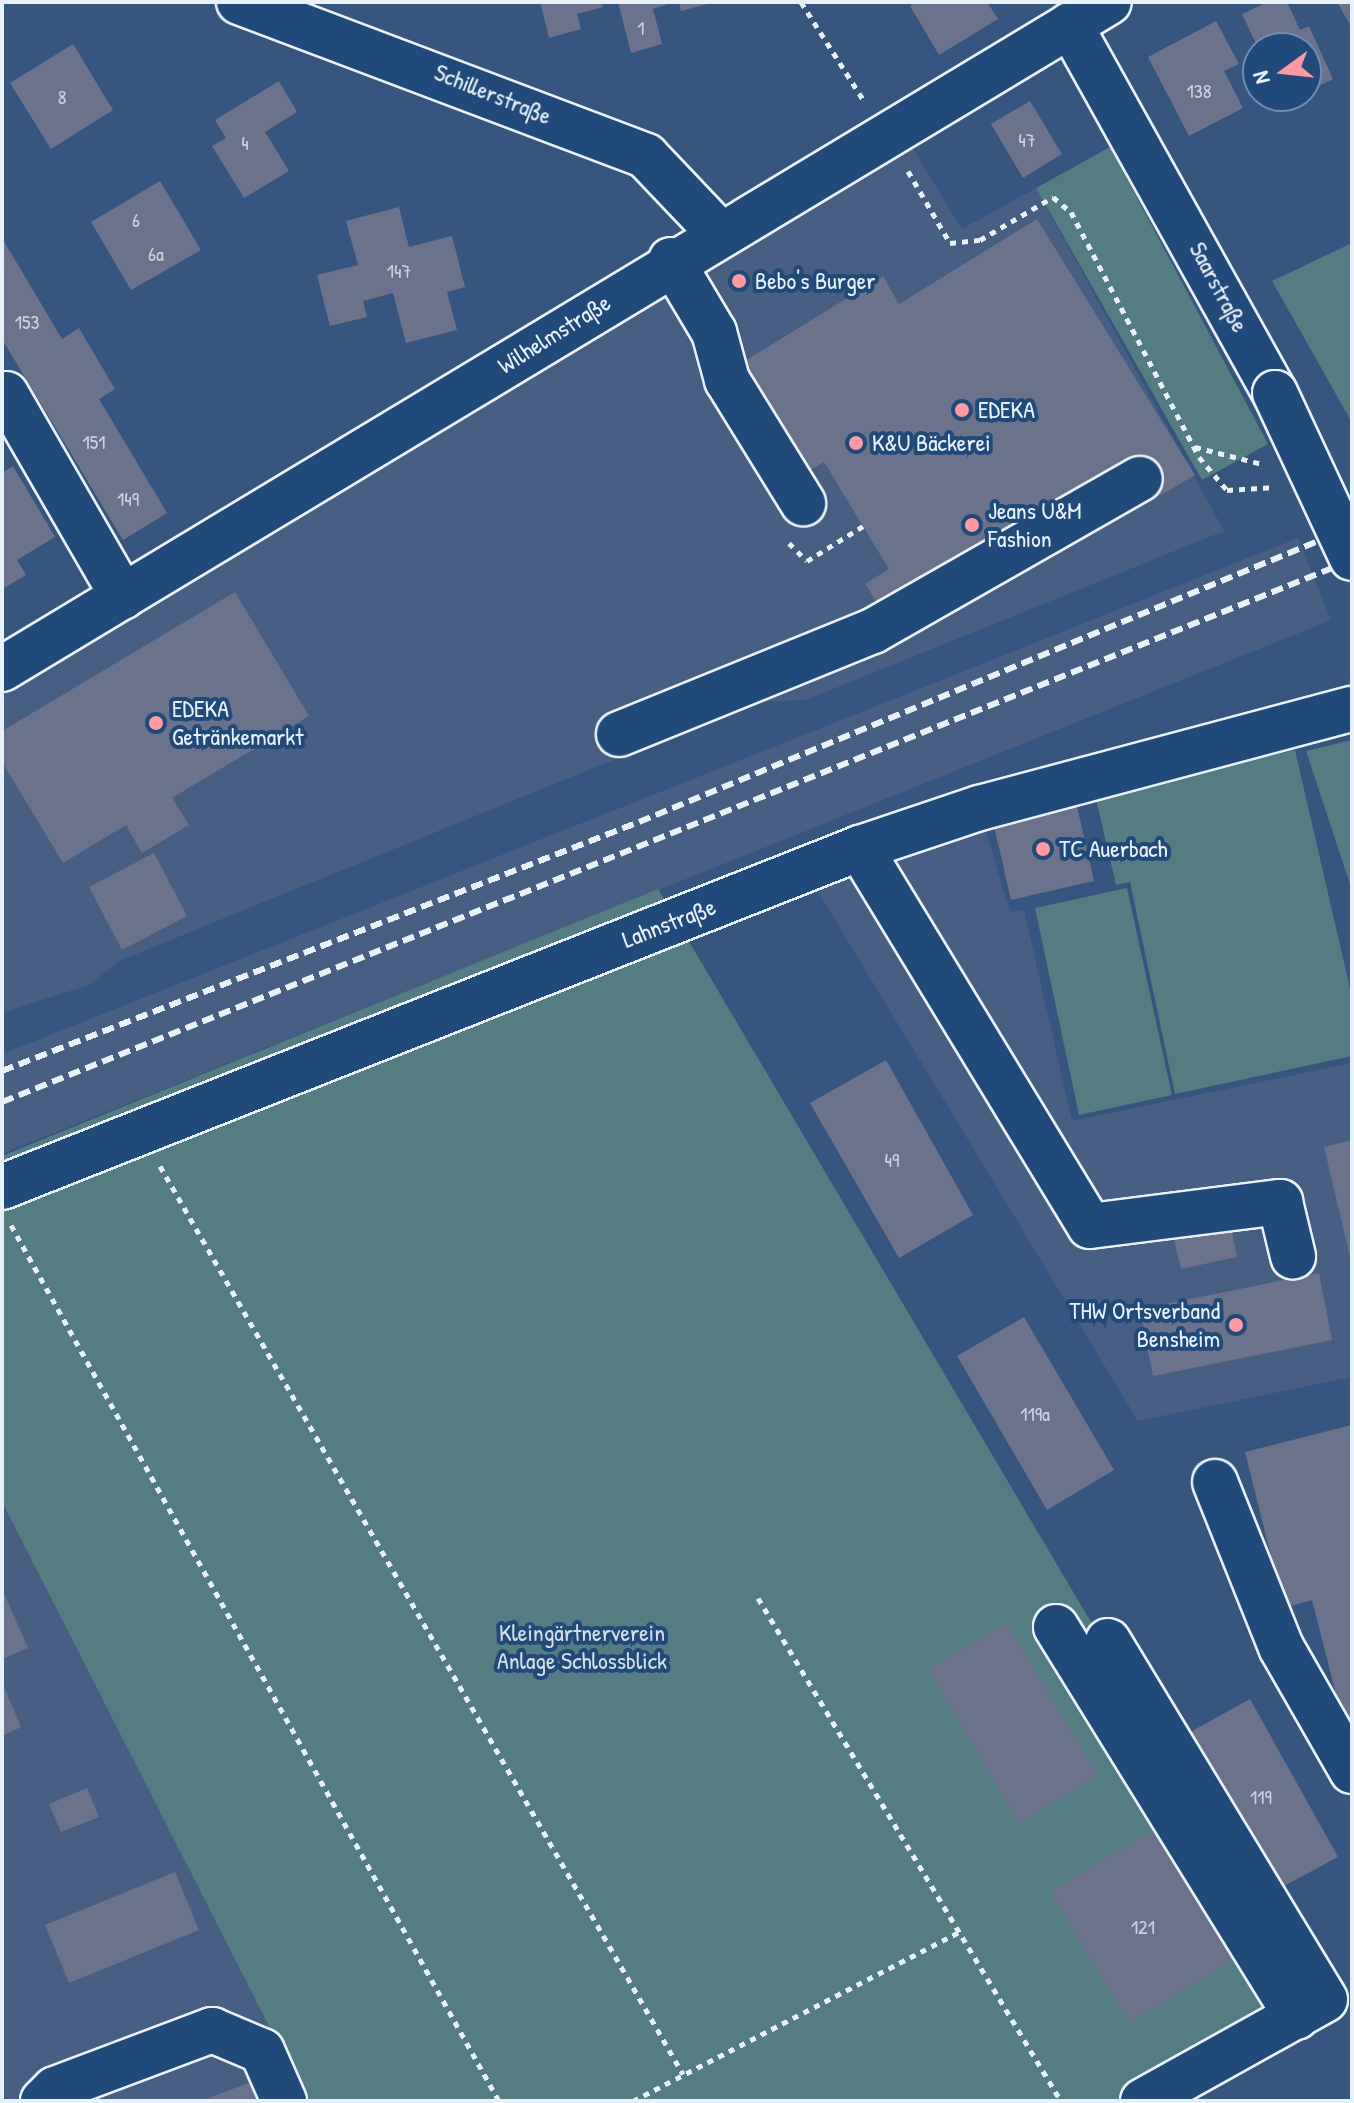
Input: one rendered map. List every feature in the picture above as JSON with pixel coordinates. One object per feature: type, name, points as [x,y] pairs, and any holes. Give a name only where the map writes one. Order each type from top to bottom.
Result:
[{"type":"street","name":"Schillerstraße","points":[[239,2],[646,156],[718,232]]},
{"type":"street","name":"Wilhelmstraße","points":[[2,669],[671,260],[1109,2]]},
{"type":"street","name":"Saarstraße","points":[[1070,25],[1275,393],[1352,558]]},
{"type":"street","points":[[671,260],[714,332],[727,380],[803,503]]},
{"type":"street","points":[[6,394],[123,597]]},
{"type":"street","points":[[619,734],[873,631],[1140,479]]},
{"type":"street","name":"Lahnstraße","points":[[2,1187],[139,1130],[860,848],[979,808],[1352,709]]},
{"type":"street","points":[[860,848],[1090,1226],[1280,1202],[1293,1256]]},
{"type":"street","points":[[1215,1482],[1281,1647],[1352,1771]]},
{"type":"street","points":[[1056,1627],[1325,2007]]},
{"type":"street","points":[[1108,1641],[1325,2007]]},
{"type":"street","points":[[1143,2101],[1325,2007]]},
{"type":"street","points":[[43,2101],[55,2089],[212,2030],[262,2051],[284,2101]]},
{"type":"path","points":[[801,2],[885,133],[950,243],[980,240],[1053,197],[1071,212],[1194,447],[1227,490],[1291,482]]},
{"type":"path","points":[[1194,447],[1274,465]]},
{"type":"path","points":[[807,561],[863,526]]},
{"type":"path","points":[[139,1130],[683,2074]]},
{"type":"path","points":[[2,1211],[499,2101]]},
{"type":"path","points":[[758,1598],[1061,2101]]},
{"type":"path","points":[[633,2101],[961,1931]]},
{"type":"shaded area","points":[[910,144],[962,229],[1036,188],[1224,531],[806,700],[756,702],[119,961],[89,985],[2,1013],[2,691],[197,565]]},
{"type":"shaded area","points":[[1298,538],[1331,620],[2,1154],[2,1054]]},
{"type":"shaded area","points":[[979,808],[1010,912],[1024,910],[1072,1121],[1352,1063],[1352,1377],[1138,1421],[805,870]]},
{"type":"shaded area","points":[[2,1502],[17,1532],[307,2101],[2,2101]]},
{"type":"green space","points":[[1110,147],[1268,444],[1202,480],[1036,188]]},
{"type":"green space","points":[[1352,243],[1352,418],[1350,419],[1272,281]]},
{"type":"green space","points":[[1352,740],[1352,890],[1306,751]]},
{"type":"green space","points":[[1295,750],[1352,997],[1352,1056],[1175,1094],[1130,882],[1116,885],[1095,795]]},
{"type":"green space","points":[[1127,888],[1172,1095],[1079,1115],[1035,908]]},
{"type":"green space","name":"Kleingärtnerverein Anlage Schlossblick","points":[[658,889],[1313,1998],[1135,2101],[307,2101],[2,1502],[2,1156]]},
{"type":"building","points":[[540,2],[601,2],[603,7],[577,14],[581,29],[549,38]]},
{"type":"building","points":[[618,2],[674,2],[653,9],[662,44],[631,53]]},
{"type":"building","points":[[679,2],[711,2],[711,3],[681,11]]},
{"type":"building","points":[[917,2],[987,2],[998,19],[939,55],[910,6]]},
{"type":"building","points":[[1268,2],[1287,2],[1300,30],[1309,26],[1312,32],[1250,32],[1242,14]]},
{"type":"building","points":[[1337,2],[1352,2],[1352,28]]},
{"type":"building","points":[[1216,21],[1239,64],[1224,71],[1242,109],[1189,136],[1148,57]]},
{"type":"building","points":[[73,44],[113,110],[51,149],[10,83]]},
{"type":"building","points":[[1322,55],[1333,79],[1322,84]]},
{"type":"building","points":[[279,81],[297,112],[265,132],[289,171],[244,198],[212,146],[226,138],[215,120]]},
{"type":"building","points":[[1030,101],[1062,154],[1023,178],[991,124]]},
{"type":"building","points":[[160,181],[201,250],[131,290],[91,222]]},
{"type":"building","points":[[399,207],[409,247],[452,236],[465,287],[447,292],[457,330],[406,343],[393,293],[363,301],[367,317],[330,326],[317,275],[358,265],[346,221]]},
{"type":"building","name":"EDEKA","points":[[1037,219],[1195,475],[1161,495],[1137,457],[884,613],[865,584],[889,569],[824,462],[807,472],[740,364],[883,276],[899,304]]},
{"type":"building","points":[[2,238],[62,339],[79,328],[115,389],[99,399],[167,513],[123,540],[2,339]]},
{"type":"building","points":[[13,466],[55,537],[17,560],[26,575],[2,589],[2,473]]},
{"type":"building","name":"EDEKA Getränkemarkt","points":[[235,592],[309,716],[172,798],[189,825],[142,853],[126,825],[63,863],[2,762],[2,731]]},
{"type":"building","name":"TC Auerbach","points":[[1075,798],[1094,881],[1011,900],[992,817]]},
{"type":"building","points":[[154,853],[187,916],[122,950],[89,887]]},
{"type":"building","points":[[886,1060],[973,1215],[899,1258],[810,1103]]},
{"type":"building","points":[[1352,1140],[1352,1261],[1351,1261],[1324,1147]]},
{"type":"building","points":[[1231,1227],[1237,1257],[1181,1269],[1174,1239]]},
{"type":"building","name":"THW Ortsverband Bensheim","points":[[1319,1273],[1332,1340],[1153,1376],[1140,1309]]},
{"type":"building","points":[[1024,1317],[1114,1470],[1047,1510],[957,1356]]},
{"type":"building","points":[[1352,1425],[1352,1736],[1347,1737],[1312,1600],[1284,1608],[1245,1452]]},
{"type":"building","points":[[2,1589],[28,1648],[2,1659]]},
{"type":"building","points":[[1007,1623],[1098,1776],[1019,1823],[928,1669]]},
{"type":"building","points":[[2,1682],[21,1727],[2,1736]]},
{"type":"building","points":[[1250,1699],[1338,1857],[1271,1893],[1185,1735]]},
{"type":"building","points":[[87,1788],[99,1817],[61,1832],[49,1804]]},
{"type":"building","points":[[1156,1828],[1235,1959],[1129,2023],[1050,1892]]},
{"type":"building","points":[[175,1872],[199,1930],[69,1983],[45,1925]]},
{"type":"building","points":[[261,2078],[270,2101],[201,2101]]},
{"type":"railway","points":[[2,1071],[639,822],[1352,527]]},
{"type":"railway","points":[[2,1102],[1352,560]]},
{"type":"place","name":"Bebo's Burger","points":[[739,281]]},
{"type":"place","name":"EDEKA","points":[[962,410]]},
{"type":"place","name":"K&U Bäckerei","points":[[856,443]]},
{"type":"place","name":"Jeans U&M Fashion","points":[[972,525]]},
{"type":"place","name":"EDEKA Getränkemarkt","points":[[156,723]]},
{"type":"place","name":"TC Auerbach","points":[[1043,849]]},
{"type":"place","name":"THW Ortsverband Bensheim","points":[[1236,1325]]}]
